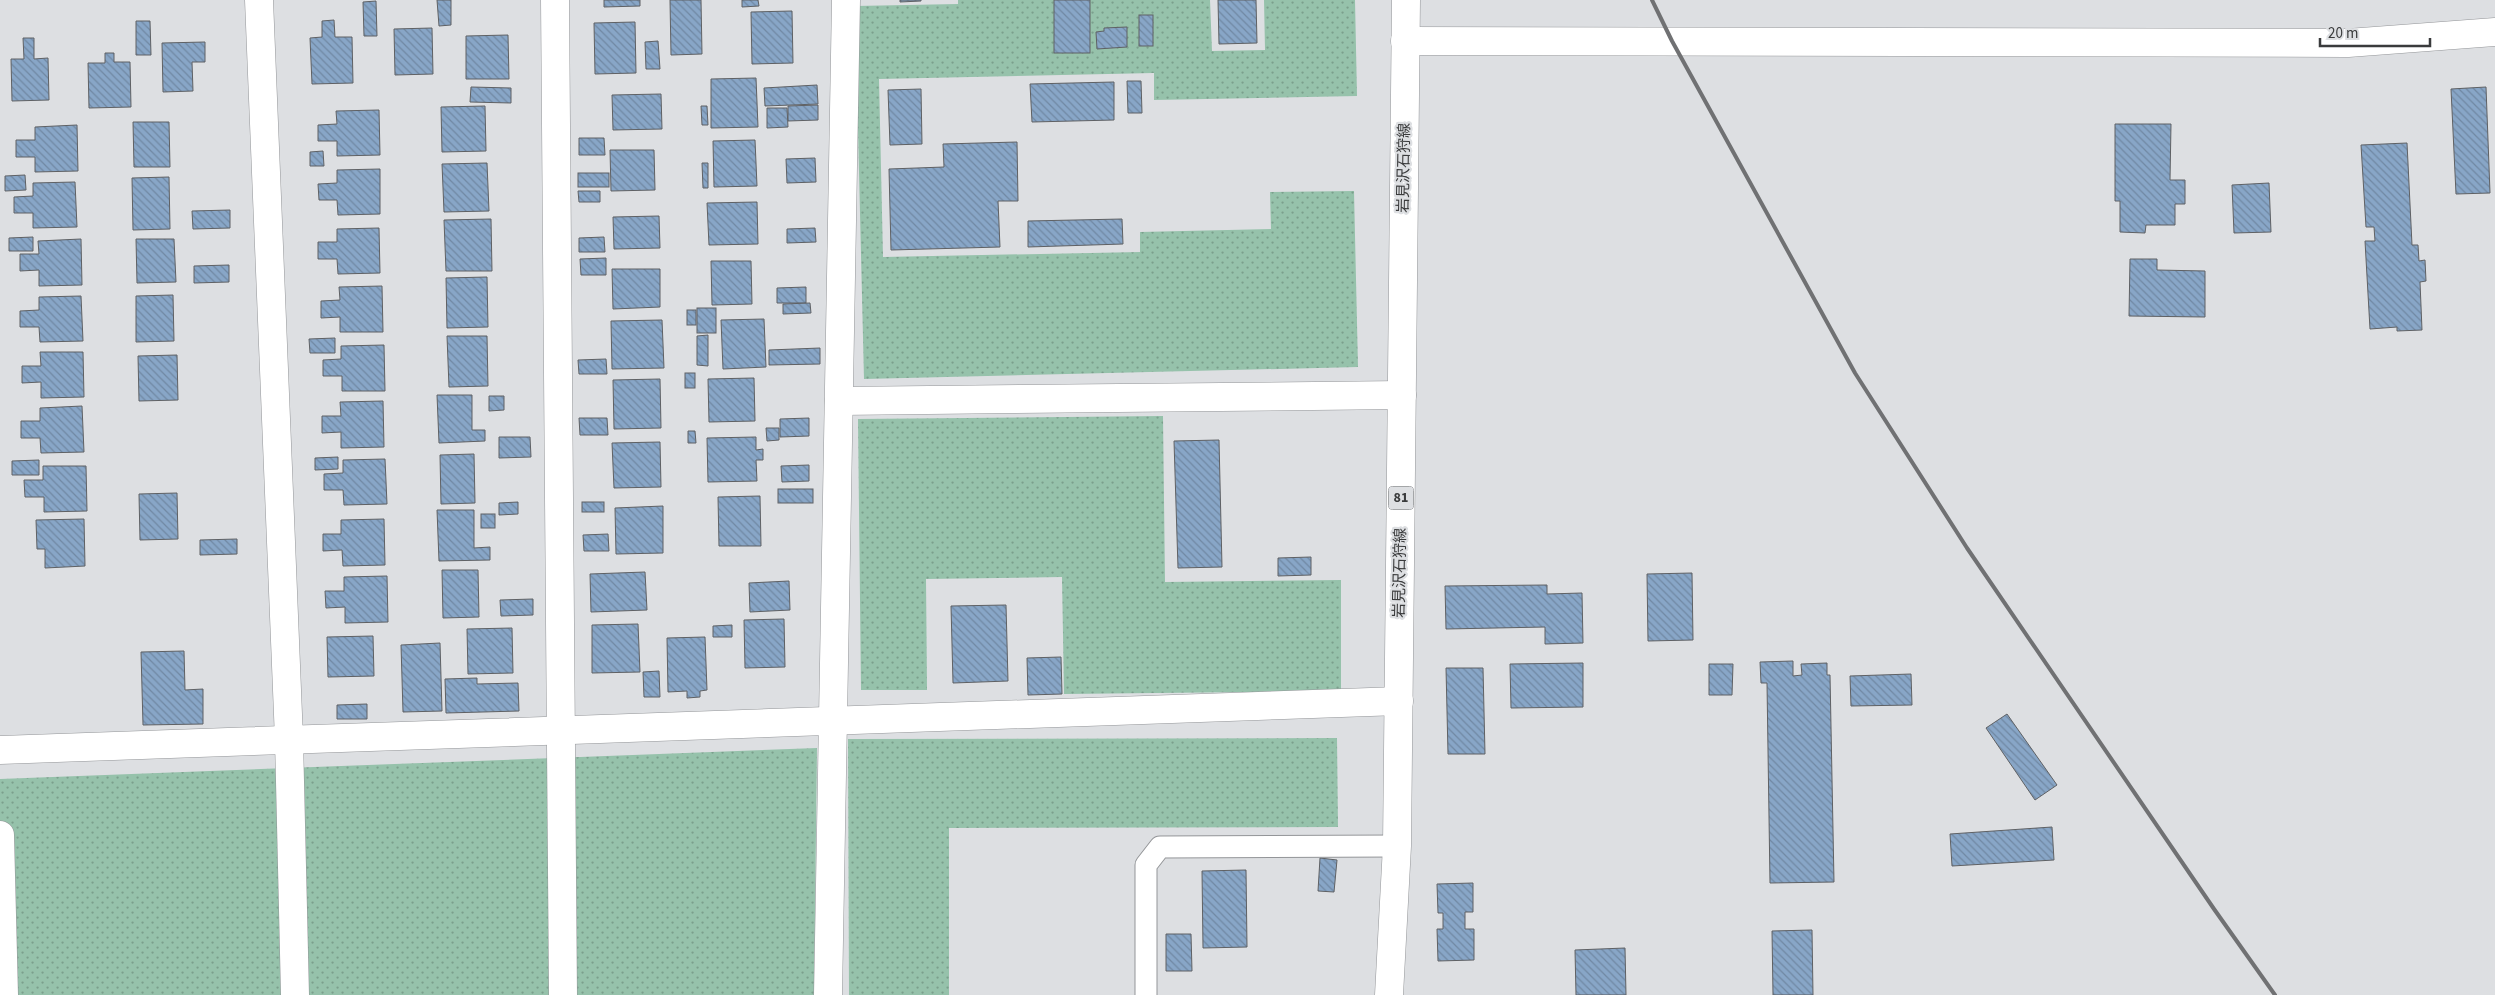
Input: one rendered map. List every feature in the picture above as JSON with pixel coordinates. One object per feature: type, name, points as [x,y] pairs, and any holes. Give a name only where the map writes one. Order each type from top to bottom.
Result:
[{"type":"street","points":[[260,0],[289,739],[295,995]]},
{"type":"street","points":[[555,0],[562,995]]},
{"type":"street","points":[[828,995],[846,0]]},
{"type":"street","name":"岩見沢石狩線","points":[[1389,995],[1397,846],[1406,0]]},
{"type":"street","points":[[1406,41],[2348,43],[2495,32]]},
{"type":"street","points":[[839,401],[1402,395]]},
{"type":"street","points":[[0,750],[1399,701]]},
{"type":"street","points":[[0,835],[4,995]]},
{"type":"lane","points":[[1146,995],[1146,865],[1160,847],[1397,846]]},
{"type":"green space","points":[[958,0],[1210,0],[1212,51],[1265,50],[1264,0],[1355,0],[1357,96],[1154,100],[1154,73],[879,79],[883,257],[1140,252],[1140,232],[1271,229],[1270,192],[1354,191],[1358,367],[864,379],[855,6],[958,4]]},
{"type":"green space","points":[[1163,416],[1165,582],[1341,580],[1341,691],[1064,694],[1062,577],[926,579],[927,690],[861,690],[858,419]]},
{"type":"green space","points":[[1337,738],[1338,827],[949,828],[949,995],[849,995],[848,739]]},
{"type":"green space","points":[[817,748],[814,995],[0,995],[0,779]]},
{"type":"building","points":[[437,0],[451,0],[451,25],[439,26]]},
{"type":"building","points":[[604,0],[640,0],[640,6],[604,7]]},
{"type":"building","points":[[670,0],[701,0],[702,54],[671,55]]},
{"type":"building","points":[[742,0],[758,0],[759,6],[742,7]]},
{"type":"building","points":[[900,0],[921,0],[921,1],[900,2]]},
{"type":"building","points":[[1054,0],[1090,0],[1090,53],[1054,53]]},
{"type":"building","points":[[1218,0],[1256,0],[1257,43],[1219,44]]},
{"type":"building","points":[[376,1],[377,36],[364,36],[363,2]]},
{"type":"building","points":[[792,11],[793,63],[752,64],[751,12]]},
{"type":"building","points":[[1139,15],[1153,15],[1153,46],[1139,46]]},
{"type":"building","points":[[334,20],[335,37],[352,37],[353,83],[312,84],[310,38],[322,37],[322,21]]},
{"type":"building","points":[[136,21],[150,21],[151,55],[136,55]]},
{"type":"building","points":[[635,22],[636,73],[595,74],[594,23]]},
{"type":"building","points":[[1127,27],[1127,47],[1097,49],[1096,32],[1104,31],[1104,28]]},
{"type":"building","points":[[432,28],[433,74],[395,75],[394,29]]},
{"type":"building","points":[[508,35],[509,79],[466,79],[466,36]]},
{"type":"building","points":[[23,38],[34,38],[34,59],[48,58],[49,100],[12,101],[11,59],[24,59]]},
{"type":"building","points":[[658,41],[660,69],[646,69],[645,42]]},
{"type":"building","points":[[205,42],[205,62],[192,62],[193,91],[163,92],[162,43]]},
{"type":"building","points":[[105,53],[114,53],[114,62],[130,62],[131,107],[89,108],[88,63],[105,63]]},
{"type":"building","points":[[756,78],[758,127],[711,128],[711,79]]},
{"type":"building","points":[[1127,81],[1141,81],[1142,113],[1128,113]]},
{"type":"building","points":[[1114,82],[1114,120],[1032,122],[1030,84]]},
{"type":"building","points":[[817,85],[818,104],[765,106],[764,88]]},
{"type":"building","points":[[471,87],[511,88],[511,103],[470,102]]},
{"type":"building","points":[[2486,87],[2490,193],[2456,194],[2451,89]]},
{"type":"building","points":[[921,89],[922,144],[890,145],[888,90]]},
{"type":"building","points":[[661,94],[662,129],[613,130],[612,95]]},
{"type":"building","points":[[818,105],[818,120],[788,121],[788,106]]},
{"type":"building","points":[[485,106],[486,151],[442,152],[441,107]]},
{"type":"building","points":[[701,106],[707,106],[708,125],[702,125]]},
{"type":"building","points":[[767,108],[787,108],[788,127],[767,128]]},
{"type":"building","points":[[379,110],[380,155],[337,156],[337,141],[318,141],[318,125],[337,124],[336,111]]},
{"type":"building","points":[[133,122],[169,122],[170,167],[134,167]]},
{"type":"building","points":[[2115,124],[2171,124],[2170,180],[2185,180],[2185,204],[2175,204],[2175,225],[2146,225],[2145,233],[2120,232],[2120,201],[2115,201]]},
{"type":"building","points":[[77,125],[78,171],[35,172],[35,157],[16,157],[16,140],[35,140],[35,127]]},
{"type":"building","points":[[579,138],[604,138],[605,155],[579,155]]},
{"type":"building","points":[[755,140],[757,186],[714,187],[713,141]]},
{"type":"building","points":[[1017,142],[1018,201],[998,201],[1000,247],[891,250],[889,169],[944,167],[943,144]]},
{"type":"building","points":[[2407,143],[2412,245],[2418,245],[2419,261],[2425,260],[2426,281],[2420,282],[2422,330],[2397,331],[2397,327],[2370,329],[2365,241],[2375,241],[2374,227],[2366,227],[2361,145]]},
{"type":"building","points":[[610,150],[654,150],[655,190],[611,191]]},
{"type":"building","points":[[323,151],[324,166],[310,166],[310,152]]},
{"type":"building","points":[[815,158],[816,182],[787,183],[786,159]]},
{"type":"building","points":[[487,163],[489,211],[444,212],[442,164]]},
{"type":"building","points":[[702,163],[708,163],[708,188],[703,188]]},
{"type":"building","points":[[380,169],[380,214],[338,215],[337,200],[319,200],[318,184],[337,183],[337,170]]},
{"type":"building","points":[[578,173],[609,173],[609,187],[578,187]]},
{"type":"building","points":[[25,175],[26,190],[5,191],[5,176]]},
{"type":"building","points":[[169,177],[170,229],[133,230],[132,178]]},
{"type":"building","points":[[75,182],[77,227],[33,228],[33,213],[14,213],[14,197],[33,196],[33,183]]},
{"type":"building","points":[[2269,183],[2271,232],[2234,233],[2232,185]]},
{"type":"building","points":[[578,191],[600,191],[600,202],[579,202]]},
{"type":"building","points":[[757,202],[758,244],[709,245],[707,203]]},
{"type":"building","points":[[230,210],[230,228],[193,229],[192,211]]},
{"type":"building","points":[[659,216],[660,248],[614,249],[613,217]]},
{"type":"building","points":[[491,219],[492,271],[446,271],[444,220]]},
{"type":"building","points":[[1122,219],[1123,244],[1028,247],[1028,221]]},
{"type":"building","points":[[379,228],[380,273],[338,274],[337,259],[318,259],[318,242],[337,242],[337,229]]},
{"type":"building","points":[[815,228],[816,242],[787,243],[787,229]]},
{"type":"building","points":[[33,237],[33,251],[9,251],[9,238]]},
{"type":"building","points":[[604,237],[605,252],[579,252],[579,238]]},
{"type":"building","points":[[81,239],[82,285],[39,286],[39,270],[20,271],[20,254],[39,254],[38,241]]},
{"type":"building","points":[[136,239],[174,239],[176,282],[137,283]]},
{"type":"building","points":[[606,258],[606,275],[581,275],[580,259]]},
{"type":"building","points":[[2130,259],[2157,259],[2157,270],[2205,271],[2205,317],[2129,316]]},
{"type":"building","points":[[711,261],[751,261],[752,304],[712,305]]},
{"type":"building","points":[[229,265],[229,282],[194,283],[194,266]]},
{"type":"building","points":[[612,269],[660,269],[660,307],[613,309]]},
{"type":"building","points":[[487,277],[488,327],[447,328],[446,278]]},
{"type":"building","points":[[382,286],[383,332],[340,332],[340,317],[321,318],[321,301],[340,300],[339,287]]},
{"type":"building","points":[[806,287],[806,303],[777,303],[777,288]]},
{"type":"building","points":[[173,295],[174,341],[136,342],[136,296]]},
{"type":"building","points":[[81,296],[83,341],[40,342],[39,327],[20,327],[20,311],[39,310],[39,297]]},
{"type":"building","points":[[810,303],[811,313],[783,314],[783,304]]},
{"type":"building","points":[[697,308],[716,308],[716,333],[697,333]]},
{"type":"building","points":[[687,310],[696,310],[696,325],[687,325]]},
{"type":"building","points":[[764,319],[766,367],[723,369],[721,320]]},
{"type":"building","points":[[662,320],[664,368],[612,369],[611,321]]},
{"type":"building","points":[[708,335],[708,366],[697,365],[697,336]]},
{"type":"building","points":[[447,336],[487,336],[488,386],[449,387]]},
{"type":"building","points":[[335,338],[335,353],[310,353],[309,339]]},
{"type":"building","points":[[384,345],[385,391],[342,391],[342,376],[323,376],[323,360],[341,359],[341,346]]},
{"type":"building","points":[[820,348],[820,364],[769,365],[769,350]]},
{"type":"building","points":[[40,352],[83,352],[84,397],[41,398],[41,382],[22,383],[22,366],[41,366]]},
{"type":"building","points":[[177,355],[178,400],[139,401],[138,356]]},
{"type":"building","points":[[606,359],[607,374],[579,374],[578,360]]},
{"type":"building","points":[[685,373],[695,373],[695,388],[685,388]]},
{"type":"building","points":[[754,378],[755,421],[709,422],[708,379]]},
{"type":"building","points":[[660,379],[661,428],[614,429],[613,380]]},
{"type":"building","points":[[437,395],[472,395],[472,430],[485,430],[485,441],[439,443]]},
{"type":"building","points":[[489,396],[504,396],[504,410],[489,411]]},
{"type":"building","points":[[383,401],[384,447],[341,448],[341,432],[322,433],[322,416],[341,416],[340,402]]},
{"type":"building","points":[[82,406],[84,452],[41,453],[40,438],[21,438],[21,421],[40,421],[40,408]]},
{"type":"building","points":[[579,418],[607,418],[608,435],[580,435]]},
{"type":"building","points":[[809,418],[809,436],[780,437],[780,419]]},
{"type":"building","points":[[766,428],[779,428],[779,440],[767,441]]},
{"type":"building","points":[[688,431],[695,431],[696,443],[688,443]]},
{"type":"building","points":[[499,437],[530,437],[531,457],[499,458]]},
{"type":"building","points":[[756,437],[756,450],[763,449],[763,460],[756,460],[757,481],[708,482],[707,438]]},
{"type":"building","points":[[1219,440],[1222,567],[1178,568],[1174,441]]},
{"type":"building","points":[[660,442],[661,487],[614,488],[612,443]]},
{"type":"building","points":[[474,454],[475,503],[441,504],[440,455]]},
{"type":"building","points":[[338,457],[338,469],[315,470],[315,458]]},
{"type":"building","points":[[385,459],[387,504],[344,505],[343,490],[324,490],[324,474],[343,473],[343,460]]},
{"type":"building","points":[[39,460],[39,475],[12,475],[12,461]]},
{"type":"building","points":[[809,465],[809,481],[782,482],[781,466]]},
{"type":"building","points":[[43,466],[86,466],[87,511],[44,512],[44,497],[25,497],[24,480],[43,480]]},
{"type":"building","points":[[778,489],[813,489],[813,503],[778,503]]},
{"type":"building","points":[[177,493],[178,539],[140,540],[139,494]]},
{"type":"building","points":[[760,496],[761,546],[719,546],[718,497]]},
{"type":"building","points":[[518,502],[518,514],[499,515],[499,503]]},
{"type":"building","points":[[582,502],[604,502],[604,512],[582,512]]},
{"type":"building","points":[[663,506],[663,553],[616,554],[615,508]]},
{"type":"building","points":[[437,510],[474,510],[474,548],[490,547],[490,560],[439,561]]},
{"type":"building","points":[[481,514],[495,514],[495,528],[481,528]]},
{"type":"building","points":[[84,519],[85,566],[45,568],[45,549],[37,549],[36,520]]},
{"type":"building","points":[[384,519],[385,565],[343,566],[342,550],[323,551],[323,534],[341,534],[341,520]]},
{"type":"building","points":[[608,534],[609,551],[584,551],[583,535]]},
{"type":"building","points":[[237,539],[237,554],[200,555],[200,540]]},
{"type":"building","points":[[1311,557],[1311,575],[1278,576],[1278,558]]},
{"type":"building","points":[[442,570],[478,570],[479,617],[443,618]]},
{"type":"building","points":[[645,572],[647,610],[591,612],[590,574]]},
{"type":"building","points":[[1692,573],[1693,640],[1648,641],[1647,574]]},
{"type":"building","points":[[387,576],[388,622],[345,623],[345,607],[326,608],[325,591],[344,591],[344,577]]},
{"type":"building","points":[[789,581],[790,610],[750,612],[749,583]]},
{"type":"building","points":[[1547,585],[1547,594],[1582,593],[1583,643],[1545,644],[1545,627],[1446,629],[1445,586]]},
{"type":"building","points":[[533,599],[533,615],[501,616],[500,600]]},
{"type":"building","points":[[1006,605],[1008,681],[953,683],[951,606]]},
{"type":"building","points":[[784,619],[785,667],[745,668],[744,620]]},
{"type":"building","points":[[638,624],[640,672],[592,673],[592,625]]},
{"type":"building","points":[[732,625],[732,637],[713,637],[713,626]]},
{"type":"building","points":[[512,628],[513,673],[468,674],[467,629]]},
{"type":"building","points":[[373,636],[374,676],[328,677],[327,637]]},
{"type":"building","points":[[705,637],[707,690],[700,691],[700,697],[687,698],[687,691],[668,692],[667,638]]},
{"type":"building","points":[[440,643],[442,711],[403,712],[401,645]]},
{"type":"building","points":[[184,651],[185,690],[203,689],[203,724],[143,725],[141,652]]},
{"type":"building","points":[[1061,657],[1062,694],[1028,695],[1027,658]]},
{"type":"building","points":[[1793,661],[1793,676],[1802,675],[1801,664],[1827,663],[1827,675],[1830,675],[1834,882],[1770,883],[1767,683],[1761,683],[1760,662]]},
{"type":"building","points":[[1583,663],[1583,707],[1511,708],[1510,664]]},
{"type":"building","points":[[1709,664],[1733,664],[1732,695],[1709,695]]},
{"type":"building","points":[[1446,668],[1483,668],[1485,754],[1448,754]]},
{"type":"building","points":[[659,671],[660,697],[644,697],[643,672]]},
{"type":"building","points":[[1911,674],[1912,705],[1851,706],[1850,676]]},
{"type":"building","points":[[477,678],[477,684],[518,683],[519,711],[446,713],[445,679]]},
{"type":"building","points":[[367,704],[367,719],[337,719],[337,705]]},
{"type":"building","points":[[2007,714],[2057,785],[2035,800],[1986,728]]},
{"type":"building","points":[[2052,827],[2054,860],[1952,866],[1950,834]]},
{"type":"building","points":[[1320,858],[1337,860],[1334,892],[1318,891]]},
{"type":"building","points":[[1246,870],[1247,947],[1203,948],[1202,871]]},
{"type":"building","points":[[1473,883],[1473,912],[1465,912],[1465,929],[1474,929],[1474,960],[1438,961],[1437,929],[1443,929],[1443,913],[1438,913],[1437,884]]},
{"type":"building","points":[[1812,930],[1813,995],[1773,995],[1772,931]]},
{"type":"building","points":[[1166,934],[1191,934],[1192,971],[1166,971]]},
{"type":"building","points":[[1625,948],[1626,995],[1576,995],[1575,950]]},
{"type":"railway","points":[[1652,0],[1672,41],[1855,373],[1967,548],[2275,995]]}]
